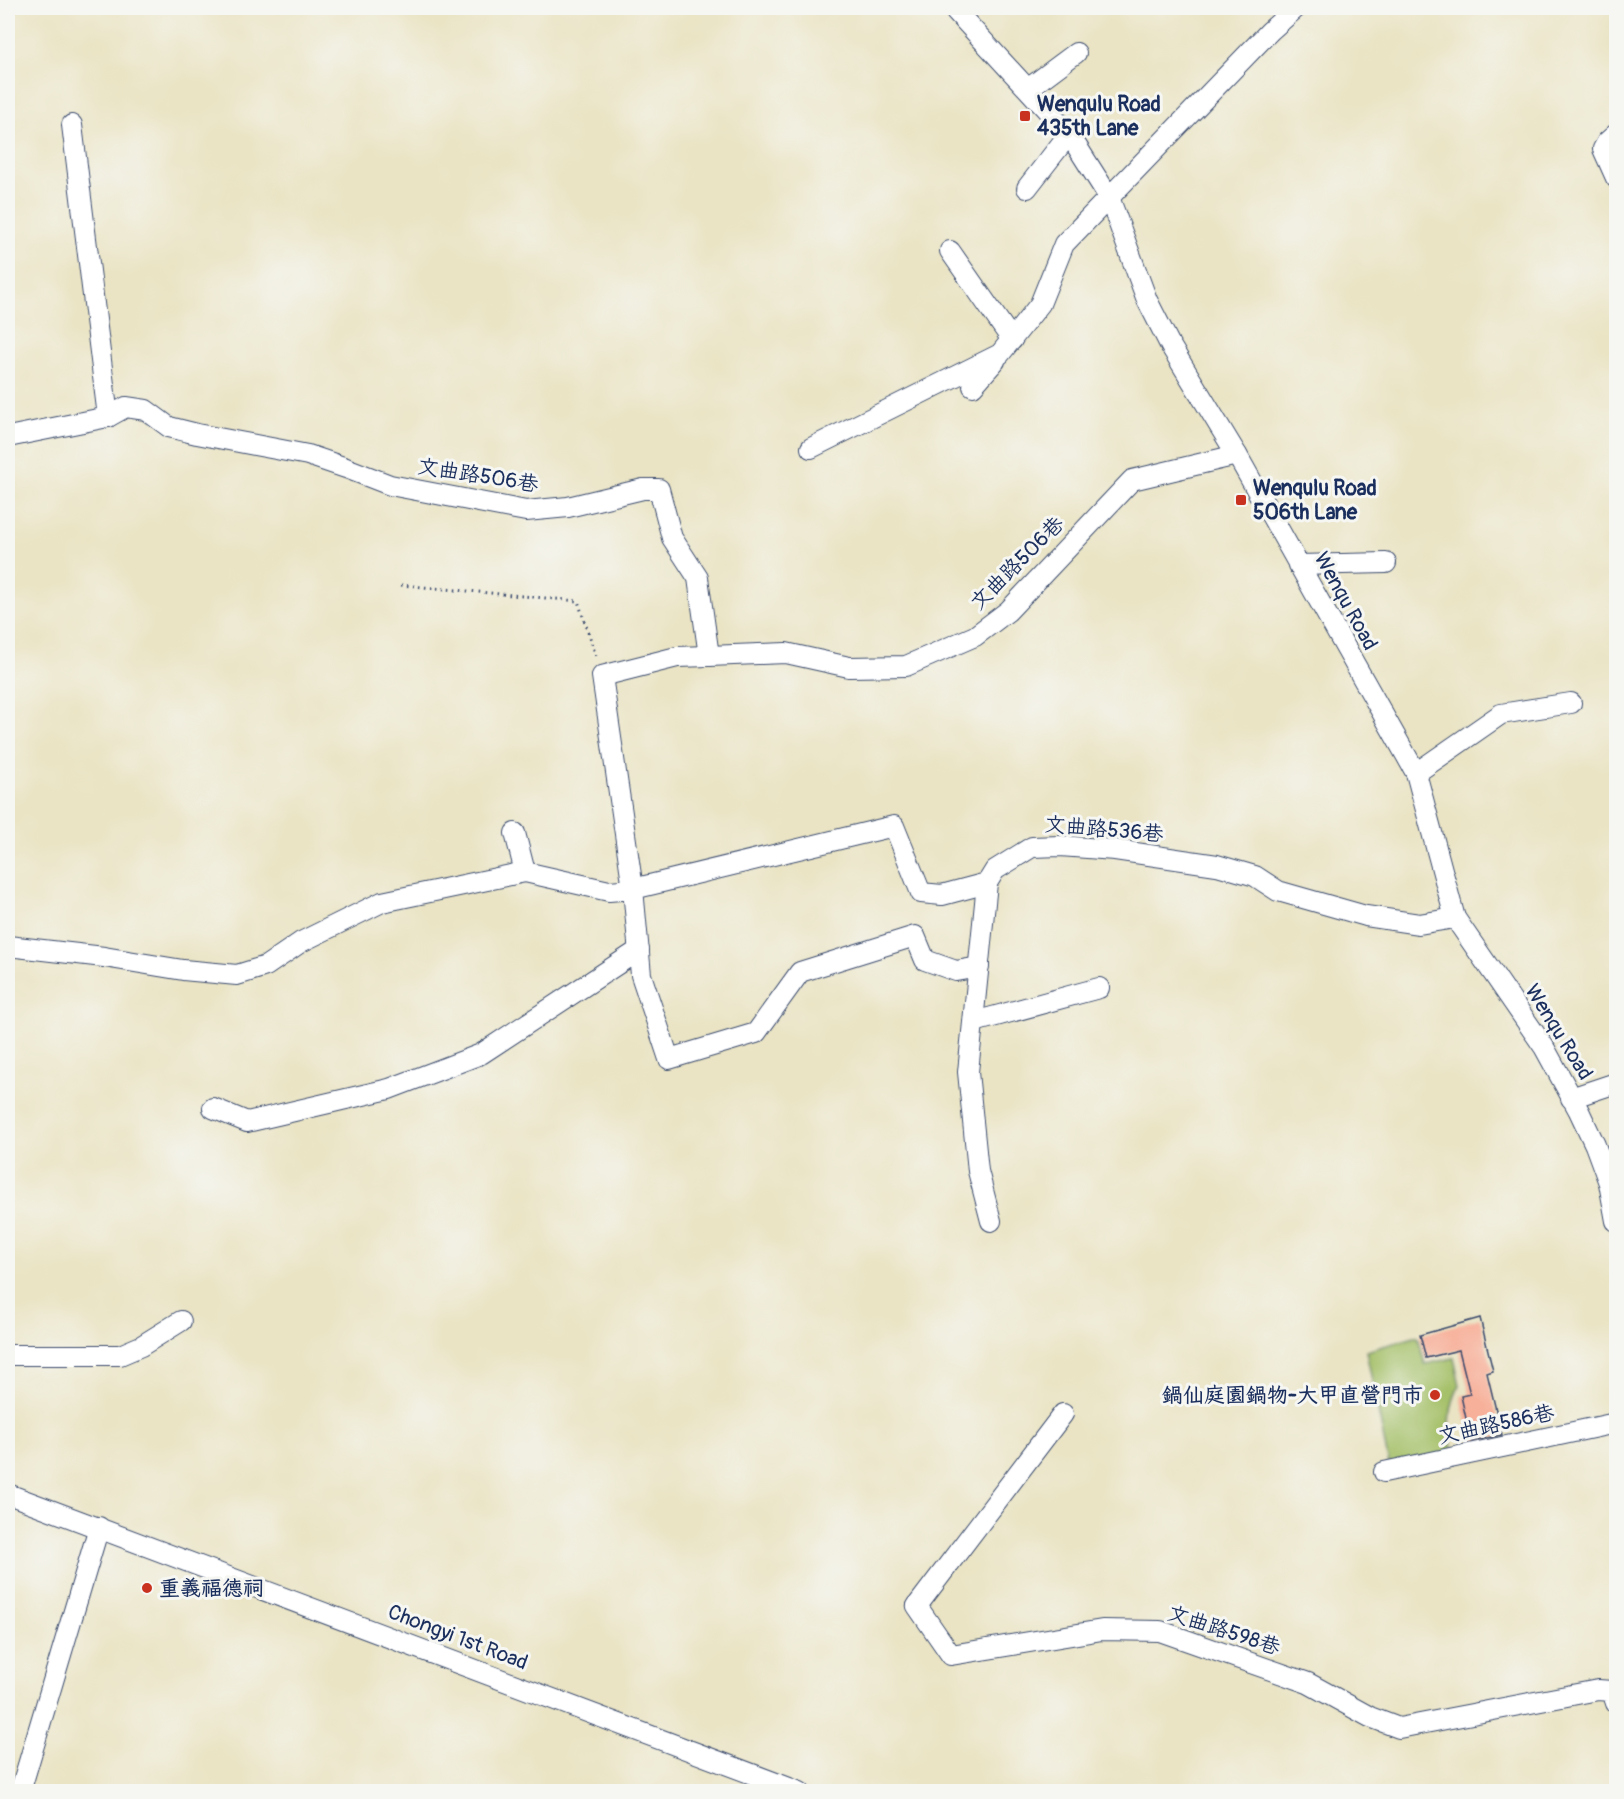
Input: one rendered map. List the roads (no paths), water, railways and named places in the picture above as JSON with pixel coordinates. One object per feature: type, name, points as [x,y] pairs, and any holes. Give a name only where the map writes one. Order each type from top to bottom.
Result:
[{"type":"street","name":"Wenqu Road","points":[[953,8],[1069,134],[1109,196],[1147,300],[1170,345],[1237,456],[1416,773],[1455,918],[1544,1047],[1595,1145],[1609,1183],[1617,1221]]},
{"type":"street","points":[[973,386],[1040,304],[1064,244],[1270,31],[1296,8]]},
{"type":"street","points":[[1029,88],[1076,53]]},
{"type":"street","points":[[8,437],[108,417],[72,125]]},
{"type":"street","points":[[1027,188],[1069,134]]},
{"type":"street","points":[[1617,134],[1607,142],[1603,149],[1617,178]]},
{"type":"street","points":[[950,251],[1006,347]]},
{"type":"street","points":[[811,448],[1006,347]]},
{"type":"street","name":"文曲路506巷","points":[[108,417],[126,407],[146,410],[169,426],[197,434],[308,455],[390,485],[526,510],[568,507],[643,489],[659,489],[672,538],[698,578],[709,656]]},
{"type":"street","name":"文曲路506巷","points":[[633,889],[602,676],[677,657],[786,653],[849,667],[906,666],[975,636],[1008,611],[1132,480],[1237,456]]},
{"type":"street","points":[[1298,565],[1386,563]]},
{"type":"street","points":[[1416,773],[1501,714],[1571,703]]},
{"type":"street","points":[[8,946],[104,957],[183,970],[237,975],[266,966],[301,942],[382,902],[525,872],[609,891],[633,889],[894,826],[921,893],[942,895],[987,883],[968,1071],[978,1171],[991,1221]]},
{"type":"street","points":[[515,833],[525,872]]},
{"type":"street","name":"文曲路536巷","points":[[987,883],[995,870],[1032,847],[1060,846],[1115,850],[1217,865],[1255,876],[1278,891],[1366,916],[1419,924],[1455,918]]},
{"type":"street","points":[[633,889],[641,975],[669,1059],[756,1033],[800,972],[915,936],[925,960],[956,971],[980,967]]},
{"type":"street","points":[[213,1108],[246,1122],[388,1089],[482,1054],[639,950]]},
{"type":"street","points":[[974,1022],[1099,988]]},
{"type":"street","points":[[1571,1098],[1617,1083]]},
{"type":"street","points":[[8,1355],[120,1355],[141,1346],[181,1321]]},
{"type":"street","name":"文曲路598巷","points":[[1063,1414],[917,1606],[951,1655],[1102,1630],[1160,1631],[1308,1683],[1370,1717],[1399,1728],[1598,1690],[1612,1691],[1617,1703]]},
{"type":"street","name":"文曲路586巷","points":[[1384,1472],[1617,1423]]},
{"type":"street","name":"Chongyi 1st Road","points":[[8,1494],[800,1791]]},
{"type":"street","points":[[20,1791],[99,1527]]},
{"type":"place","name":"Wenqulu Road 435th Lane","points":[[1025,116]]},
{"type":"place","name":"Wenqulu Road 506th Lane","points":[[1241,500]]},
{"type":"place","name":"鍋仙庭園鍋物-大甲直營門市","points":[[1435,1395]]},
{"type":"place","name":"重義福德祠","points":[[147,1588]]}]
